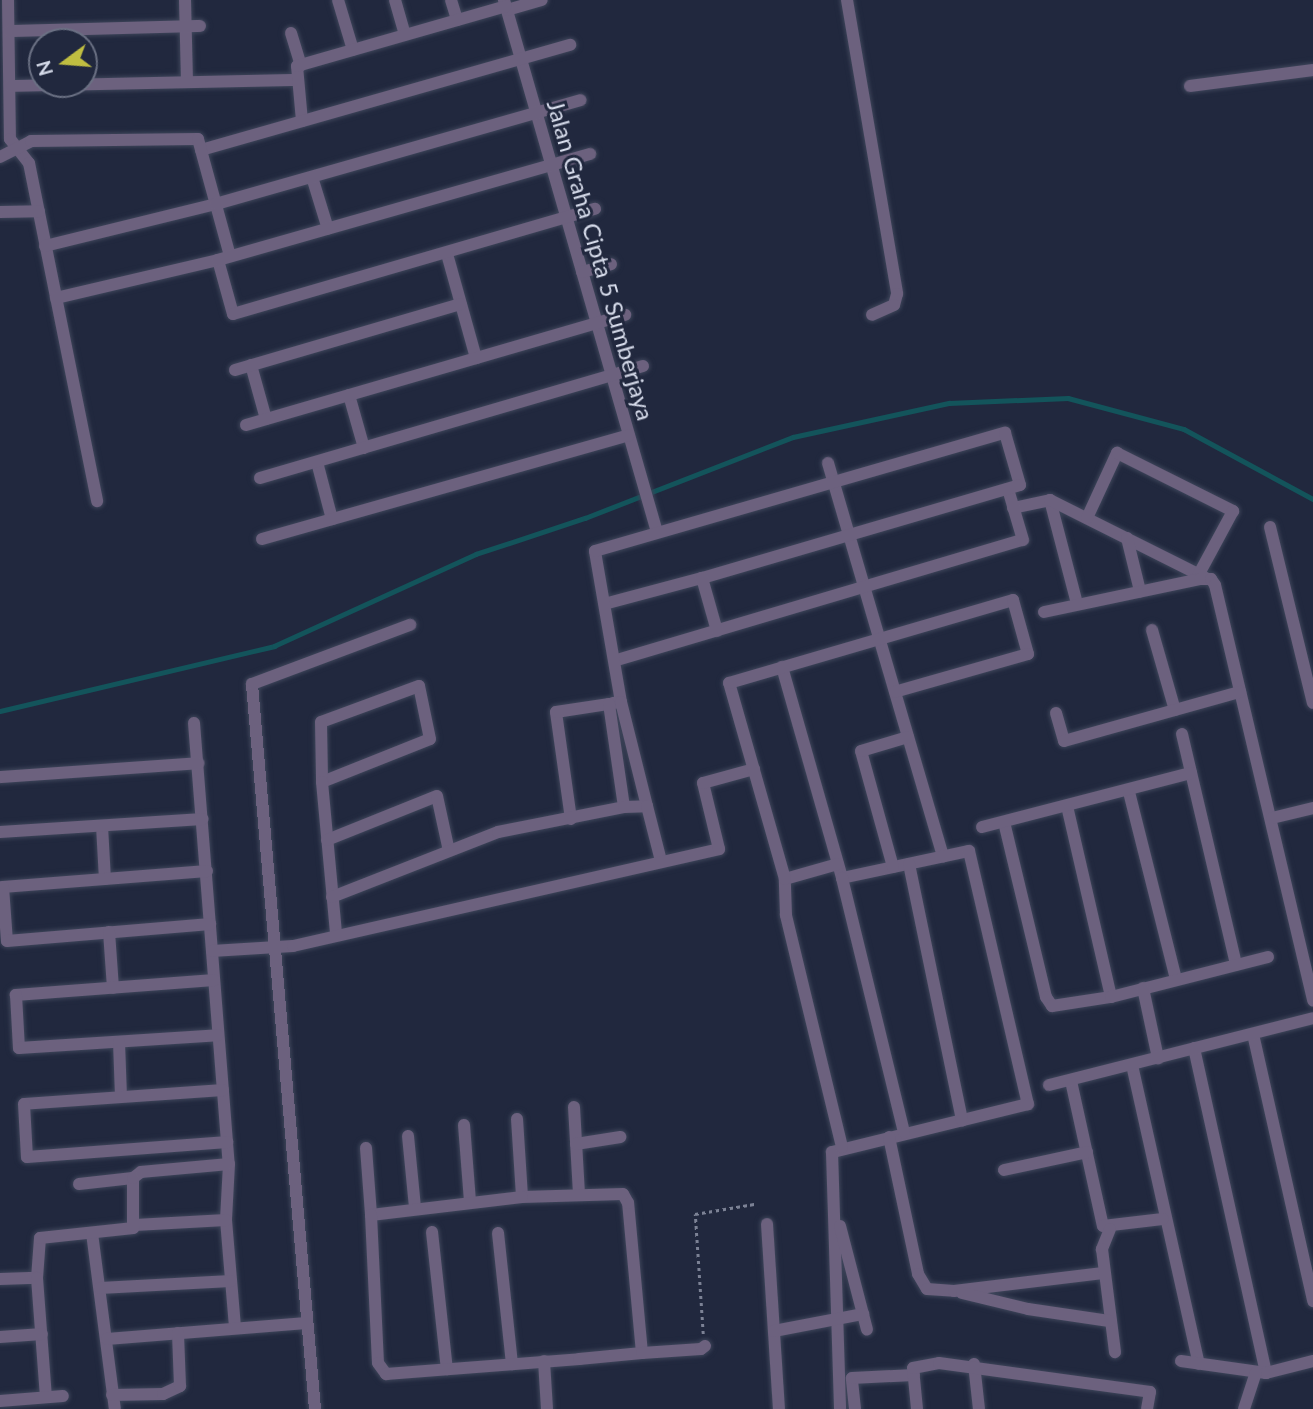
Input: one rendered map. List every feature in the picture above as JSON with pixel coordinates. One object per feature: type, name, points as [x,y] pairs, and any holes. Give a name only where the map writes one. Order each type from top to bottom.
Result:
[{"type":"street","points":[[8,0],[9,32],[4,49],[10,86],[5,102],[10,139],[29,163],[97,501]]},
{"type":"street","points":[[185,0],[187,82]]},
{"type":"street","points":[[338,0],[353,50]]},
{"type":"street","points":[[395,0],[405,35]]},
{"type":"street","points":[[451,0],[457,20]]},
{"type":"street","points":[[301,65],[506,5],[542,0]]},
{"type":"street","points":[[847,0],[897,294],[894,305],[872,315]]},
{"type":"street","name":"Jalan Graha Cipta 5 Sumberjaya","points":[[506,5],[657,532]]},
{"type":"street","points":[[9,32],[200,26]]},
{"type":"street","points":[[291,33],[301,65],[298,80],[302,121]]},
{"type":"street","points":[[201,150],[570,45]]},
{"type":"street","points":[[1190,86],[1313,71]]},
{"type":"street","points":[[10,86],[298,80]]},
{"type":"street","points":[[45,246],[216,204],[580,100]]},
{"type":"street","points":[[0,157],[31,141],[198,139],[216,204],[233,314],[595,209]]},
{"type":"street","points":[[56,298],[224,258],[590,154]]},
{"type":"street","points":[[312,177],[328,229]]},
{"type":"street","points":[[0,212],[39,211]]},
{"type":"street","points":[[447,254],[476,358]]},
{"type":"street","points":[[582,272],[611,264]]},
{"type":"street","points":[[234,370],[461,304]]},
{"type":"street","points":[[246,425],[625,315]]},
{"type":"street","points":[[251,365],[265,419]]},
{"type":"street","points":[[260,478],[643,366]]},
{"type":"street","points":[[349,395],[364,448]]},
{"type":"street","points":[[608,603],[1020,485],[1005,433],[596,551],[617,660],[615,703],[624,807]]},
{"type":"street","points":[[262,538],[629,435]]},
{"type":"street","points":[[1087,518],[1117,453],[1233,511],[1203,576]]},
{"type":"street","points":[[317,462],[332,519]]},
{"type":"street","points":[[828,463],[943,857]]},
{"type":"street","points":[[617,660],[1023,540],[1008,489]]},
{"type":"street","points":[[1013,508],[1051,500],[1203,576],[1218,594],[1313,1001]]},
{"type":"street","points":[[1051,500],[1077,604]]},
{"type":"street","points":[[1270,527],[1313,703]]},
{"type":"street","points":[[1127,538],[1140,591]]},
{"type":"street","points":[[1044,612],[1203,576]]},
{"type":"street","points":[[702,578],[717,631]]},
{"type":"street","points":[[842,1147],[786,915],[785,879],[729,683],[1013,600],[1028,654],[895,692]]},
{"type":"street","points":[[315,1409],[252,684],[410,625]]},
{"type":"street","points":[[1152,630],[1175,710]]},
{"type":"street","points":[[782,667],[842,878],[904,1133]]},
{"type":"street","points":[[322,782],[430,739],[419,685],[321,722],[322,782],[336,933]]},
{"type":"street","points":[[1056,713],[1063,741],[1240,692]]},
{"type":"street","points":[[615,703],[661,861]]},
{"type":"street","points":[[571,819],[556,712],[615,703]]},
{"type":"street","points":[[194,723],[229,1164],[226,1220],[235,1328]]},
{"type":"street","points":[[1182,734],[1236,965]]},
{"type":"street","points":[[893,867],[861,751],[908,737]]},
{"type":"street","points":[[0,777],[199,764]]},
{"type":"street","points":[[212,951],[293,946],[336,933],[719,849],[702,783],[754,769]]},
{"type":"street","points":[[982,827],[1129,792],[1191,774]]},
{"type":"street","points":[[1129,792],[1176,979]]},
{"type":"street","points":[[327,840],[437,796],[449,851]]},
{"type":"street","points":[[332,897],[498,832],[624,807],[647,806]]},
{"type":"street","points":[[1067,806],[1111,997]]},
{"type":"street","points":[[1272,818],[1313,808]]},
{"type":"street","points":[[0,832],[203,818]]},
{"type":"street","points":[[1004,822],[1047,1000],[1056,1006],[1111,997],[1268,957]]},
{"type":"street","points":[[102,825],[105,879]]},
{"type":"street","points":[[840,1409],[839,1318],[829,1159],[842,1147],[1028,1104],[969,851],[842,878]]},
{"type":"street","points":[[785,879],[838,864]]},
{"type":"street","points":[[909,864],[962,1121]]},
{"type":"street","points":[[207,871],[3,887],[7,941],[210,924]]},
{"type":"street","points":[[109,932],[113,988]]},
{"type":"street","points":[[214,980],[16,995],[19,1048],[218,1035]]},
{"type":"street","points":[[1143,988],[1158,1058]]},
{"type":"street","points":[[1049,1085],[1313,1018]]},
{"type":"street","points":[[1253,1034],[1313,1301]]},
{"type":"street","points":[[118,1042],[121,1096]]},
{"type":"street","points":[[1195,1048],[1261,1373],[1244,1409]]},
{"type":"street","points":[[1132,1065],[1163,1219],[1199,1364]]},
{"type":"street","points":[[1071,1081],[1102,1223],[1110,1229],[1163,1219]]},
{"type":"street","points":[[223,1090],[24,1104],[27,1157],[227,1142]]},
{"type":"street","points":[[574,1107],[579,1193]]},
{"type":"street","points":[[517,1119],[522,1197]]},
{"type":"street","points":[[464,1125],[470,1202]]},
{"type":"street","points":[[408,1136],[415,1208]]},
{"type":"street","points":[[576,1144],[620,1137]]},
{"type":"street","points":[[888,1137],[922,1282],[927,1289],[954,1291],[1028,1309],[1109,1321]]},
{"type":"street","points":[[366,1148],[381,1370],[386,1374],[705,1346]]},
{"type":"street","points":[[1004,1170],[1087,1152]]},
{"type":"street","points":[[79,1184],[133,1178],[141,1172],[229,1164]]},
{"type":"street","points":[[133,1178],[135,1225]]},
{"type":"street","points":[[371,1214],[522,1197],[618,1192],[627,1197],[642,1353]]},
{"type":"street","points":[[833,1201],[867,1330]]},
{"type":"street","points":[[46,1397],[37,1278],[40,1238],[129,1230],[135,1225],[226,1220]]},
{"type":"street","points":[[767,1224],[779,1409]]},
{"type":"street","points":[[1110,1229],[1102,1249],[1115,1352]]},
{"type":"street","points":[[432,1232],[447,1369]]},
{"type":"street","points":[[92,1233],[115,1409]]},
{"type":"street","points":[[498,1233],[512,1364]]},
{"type":"street","points":[[954,1291],[1103,1273]]},
{"type":"street","points":[[0,1279],[37,1278]]},
{"type":"street","points":[[100,1289],[231,1281]]},
{"type":"street","points":[[774,1331],[863,1314]]},
{"type":"street","points":[[107,1339],[306,1323]]},
{"type":"street","points":[[0,1337],[42,1334]]},
{"type":"street","points":[[112,1395],[163,1394],[180,1386],[178,1334]]},
{"type":"street","points":[[1181,1361],[1261,1373],[1313,1361]]},
{"type":"street","points":[[544,1362],[547,1409]]},
{"type":"street","points":[[917,1409],[913,1368],[939,1363],[974,1364],[1150,1392],[1147,1409]]},
{"type":"street","points":[[974,1364],[979,1409]]},
{"type":"street","points":[[855,1409],[852,1378],[914,1375]]},
{"type":"street","points":[[0,1401],[63,1396]]},
{"type":"path","points":[[705,1346],[695,1214],[754,1204]]},
{"type":"waterway","points":[[0,711],[274,646],[476,554],[585,518],[793,437],[949,403],[1068,398],[1184,429],[1313,499]]}]
